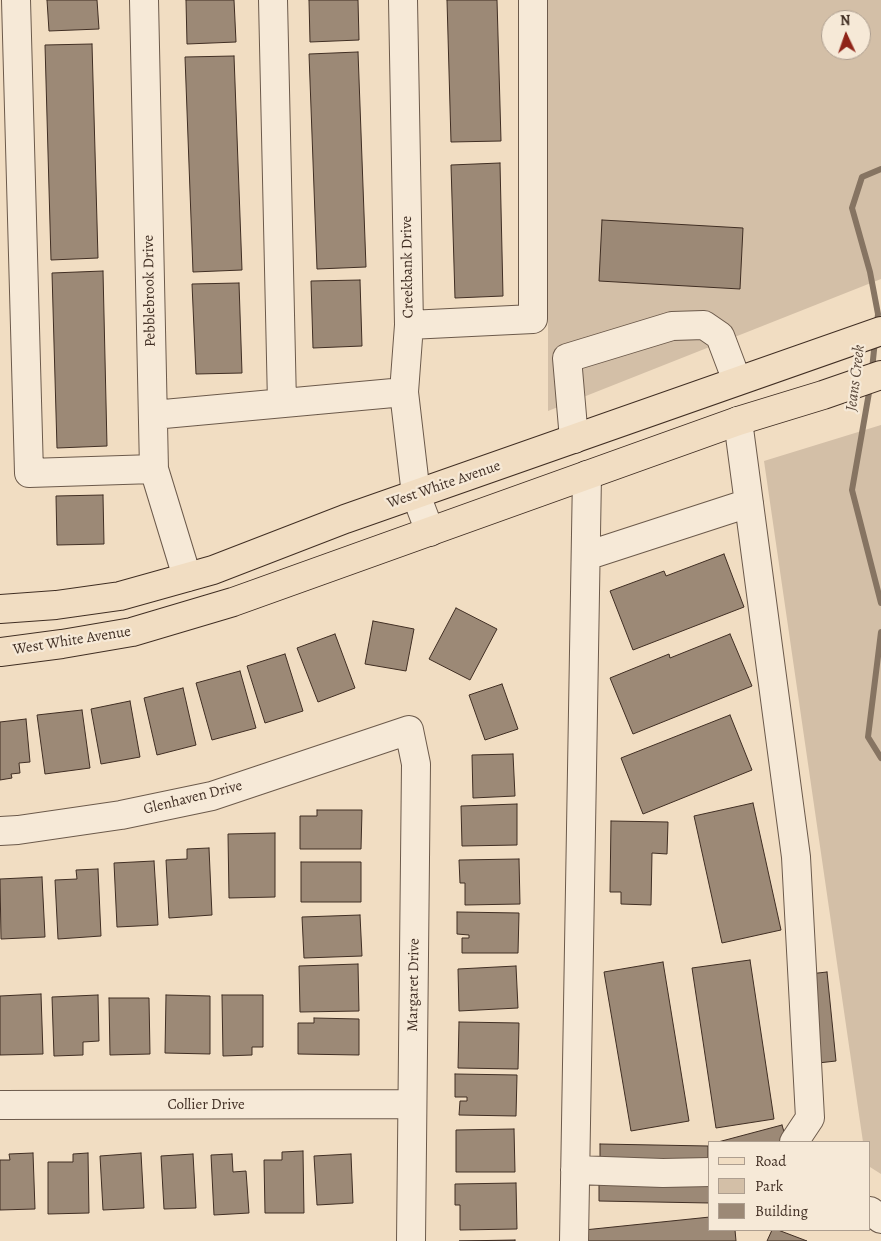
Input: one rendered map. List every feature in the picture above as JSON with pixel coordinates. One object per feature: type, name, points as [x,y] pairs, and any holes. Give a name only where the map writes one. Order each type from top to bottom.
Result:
[{"type":"main road","name":"West White Avenue","points":[[0,609],[56,605],[120,596],[213,570],[345,520],[881,331]]},
{"type":"main road","name":"West White Avenue","points":[[0,652],[132,632],[233,602],[738,421],[823,396],[881,375]]},
{"type":"main road","points":[[574,439],[587,475]]},
{"type":"street","points":[[16,0],[30,472],[154,469]]},
{"type":"street","name":"Pebblebrook Drive","points":[[144,0],[154,469],[187,577]]},
{"type":"street","points":[[273,0],[282,403]]},
{"type":"street","name":"Creekbank Drive","points":[[403,0],[409,325],[404,392],[416,495],[430,532]]},
{"type":"street","points":[[409,325],[533,319],[533,0]]},
{"type":"street","points":[[574,439],[567,358],[672,326],[704,325],[720,336],[737,381]]},
{"type":"street","points":[[153,416],[404,392]]},
{"type":"street","points":[[738,421],[796,857],[810,1118],[795,1141]]},
{"type":"street","points":[[574,1241],[587,475]]},
{"type":"street","points":[[586,556],[749,503]]},
{"type":"street","name":"Glenhaven Drive","points":[[0,831],[121,815],[212,796],[409,730]]},
{"type":"street","name":"Margaret Drive","points":[[409,730],[416,764],[411,1241]]},
{"type":"street","name":"Collier Drive","points":[[0,1105],[412,1104]]},
{"type":"street","points":[[576,1170],[663,1173],[708,1172]]},
{"type":"green space","points":[[548,0],[881,0],[881,279],[548,411]]},
{"type":"green space","points":[[881,425],[881,1174],[871,1168],[871,1141],[863,1141],[764,461]]},
{"type":"building","points":[[47,0],[97,0],[99,29],[49,31]]},
{"type":"building","points":[[186,0],[234,0],[236,42],[187,44]]},
{"type":"building","points":[[309,0],[358,0],[359,40],[310,42]]},
{"type":"building","points":[[447,0],[497,0],[501,141],[451,142]]},
{"type":"building","points":[[92,44],[98,258],[51,260],[45,45]]},
{"type":"building","points":[[358,52],[366,267],[317,269],[309,54]]},
{"type":"building","points":[[234,56],[242,270],[193,272],[185,57]]},
{"type":"building","points":[[500,163],[503,296],[455,298],[451,165]]},
{"type":"building","points":[[602,220],[743,228],[740,289],[599,281]]},
{"type":"building","points":[[103,271],[107,446],[57,448],[52,273]]},
{"type":"building","points":[[360,280],[362,346],[313,348],[311,281]]},
{"type":"building","points":[[239,283],[242,373],[196,374],[192,284]]},
{"type":"building","points":[[103,495],[104,544],[57,545],[56,496]]},
{"type":"building","points":[[724,554],[744,607],[633,650],[610,591],[664,571],[666,576]]},
{"type":"building","points":[[456,608],[497,629],[470,680],[429,659]]},
{"type":"building","points":[[373,621],[414,629],[406,671],[365,664]]},
{"type":"building","points":[[335,634],[355,688],[318,702],[297,648]]},
{"type":"building","points":[[730,634],[752,686],[633,734],[610,678],[669,654],[670,658]]},
{"type":"building","points":[[285,654],[303,711],[265,723],[247,666]]},
{"type":"building","points":[[240,671],[256,728],[212,740],[196,683]]},
{"type":"building","points":[[502,684],[518,729],[485,740],[469,695]]},
{"type":"building","points":[[183,688],[196,745],[157,755],[144,698]]},
{"type":"building","points":[[130,701],[140,757],[101,764],[91,709]]},
{"type":"building","points":[[82,710],[90,768],[45,774],[37,715]]},
{"type":"building","points":[[730,715],[752,770],[643,814],[621,758]]},
{"type":"building","points":[[26,719],[30,762],[19,763],[20,773],[11,774],[12,778],[0,780],[0,722]]},
{"type":"building","points":[[513,754],[515,796],[473,798],[472,755]]},
{"type":"building","points":[[753,803],[781,930],[722,943],[694,816]]},
{"type":"building","points":[[517,804],[517,845],[462,846],[461,806]]},
{"type":"building","points":[[317,810],[362,810],[361,849],[300,849],[300,816],[317,816]]},
{"type":"building","points":[[611,821],[668,822],[667,854],[652,853],[651,905],[621,904],[621,892],[610,892]]},
{"type":"building","points":[[275,833],[275,897],[229,898],[228,834]]},
{"type":"building","points":[[209,848],[212,915],[169,918],[166,860],[187,859],[187,849]]},
{"type":"building","points":[[519,859],[520,904],[465,905],[465,883],[460,883],[459,860]]},
{"type":"building","points":[[154,861],[158,925],[117,927],[114,863]]},
{"type":"building","points":[[301,862],[361,862],[361,902],[301,902]]},
{"type":"building","points":[[98,869],[101,936],[58,939],[55,880],[77,879],[76,870]]},
{"type":"building","points":[[42,877],[45,937],[1,939],[0,879]]},
{"type":"building","points":[[457,912],[519,913],[518,953],[462,953],[462,938],[469,938],[469,935],[457,934]]},
{"type":"building","points":[[360,915],[362,956],[304,958],[302,917]]},
{"type":"building","points":[[750,960],[774,1119],[716,1128],[692,968]]},
{"type":"building","points":[[663,962],[689,1121],[631,1131],[604,972]]},
{"type":"building","points":[[358,964],[359,1011],[300,1012],[299,966]]},
{"type":"building","points":[[516,966],[518,1008],[459,1011],[458,969]]},
{"type":"building","points":[[827,972],[836,1061],[818,1063],[809,974]]},
{"type":"building","points":[[41,994],[43,1054],[0,1055],[0,996]]},
{"type":"building","points":[[98,995],[99,1041],[83,1042],[83,1055],[54,1056],[52,997]]},
{"type":"building","points":[[166,995],[210,996],[210,1054],[165,1053]]},
{"type":"building","points":[[222,995],[263,995],[263,1047],[252,1047],[252,1055],[223,1056]]},
{"type":"building","points":[[109,998],[149,998],[150,1054],[110,1055]]},
{"type":"building","points":[[314,1018],[359,1019],[359,1055],[298,1054],[298,1023],[314,1023]]},
{"type":"building","points":[[459,1022],[519,1023],[518,1069],[458,1068]]},
{"type":"building","points":[[455,1074],[517,1075],[516,1116],[459,1115],[460,1101],[467,1101],[467,1097],[455,1097]]},
{"type":"building","points":[[782,1125],[787,1141],[722,1141]]},
{"type":"building","points":[[514,1129],[515,1172],[456,1172],[456,1130]]},
{"type":"building","points":[[600,1144],[708,1146],[708,1163],[600,1161]]},
{"type":"building","points":[[303,1151],[304,1213],[265,1213],[264,1160],[282,1160],[282,1152]]},
{"type":"building","points":[[33,1153],[35,1209],[0,1210],[0,1160],[10,1160],[9,1154]]},
{"type":"building","points":[[88,1153],[89,1213],[48,1214],[48,1162],[73,1162],[73,1154]]},
{"type":"building","points":[[141,1153],[144,1208],[103,1210],[100,1156]]},
{"type":"building","points":[[193,1154],[196,1208],[164,1209],[161,1156]]},
{"type":"building","points":[[232,1154],[233,1172],[246,1171],[249,1213],[214,1215],[211,1155]]},
{"type":"building","points":[[351,1154],[353,1203],[317,1205],[314,1156]]},
{"type":"building","points":[[516,1183],[517,1229],[460,1230],[460,1205],[455,1205],[455,1184]]},
{"type":"building","points":[[599,1183],[708,1185],[708,1203],[599,1201]]},
{"type":"building","points":[[708,1217],[708,1231],[735,1231],[736,1241],[585,1241],[584,1230]]},
{"type":"building","points":[[772,1231],[781,1231],[807,1241],[767,1241]]},
{"type":"building","points":[[515,1240],[515,1241],[459,1241]]},
{"type":"waterway","name":"Jeans Creek","points":[[877,325],[878,314],[870,272],[852,208],[862,177],[881,169]]},
{"type":"waterway","name":"Jeans Creek","points":[[872,370],[875,340]]},
{"type":"waterway","name":"Jeans Creek","points":[[870,387],[852,490],[881,603]]},
{"type":"waterway","name":"Jeans Creek","points":[[881,632],[868,737],[881,758]]}]
